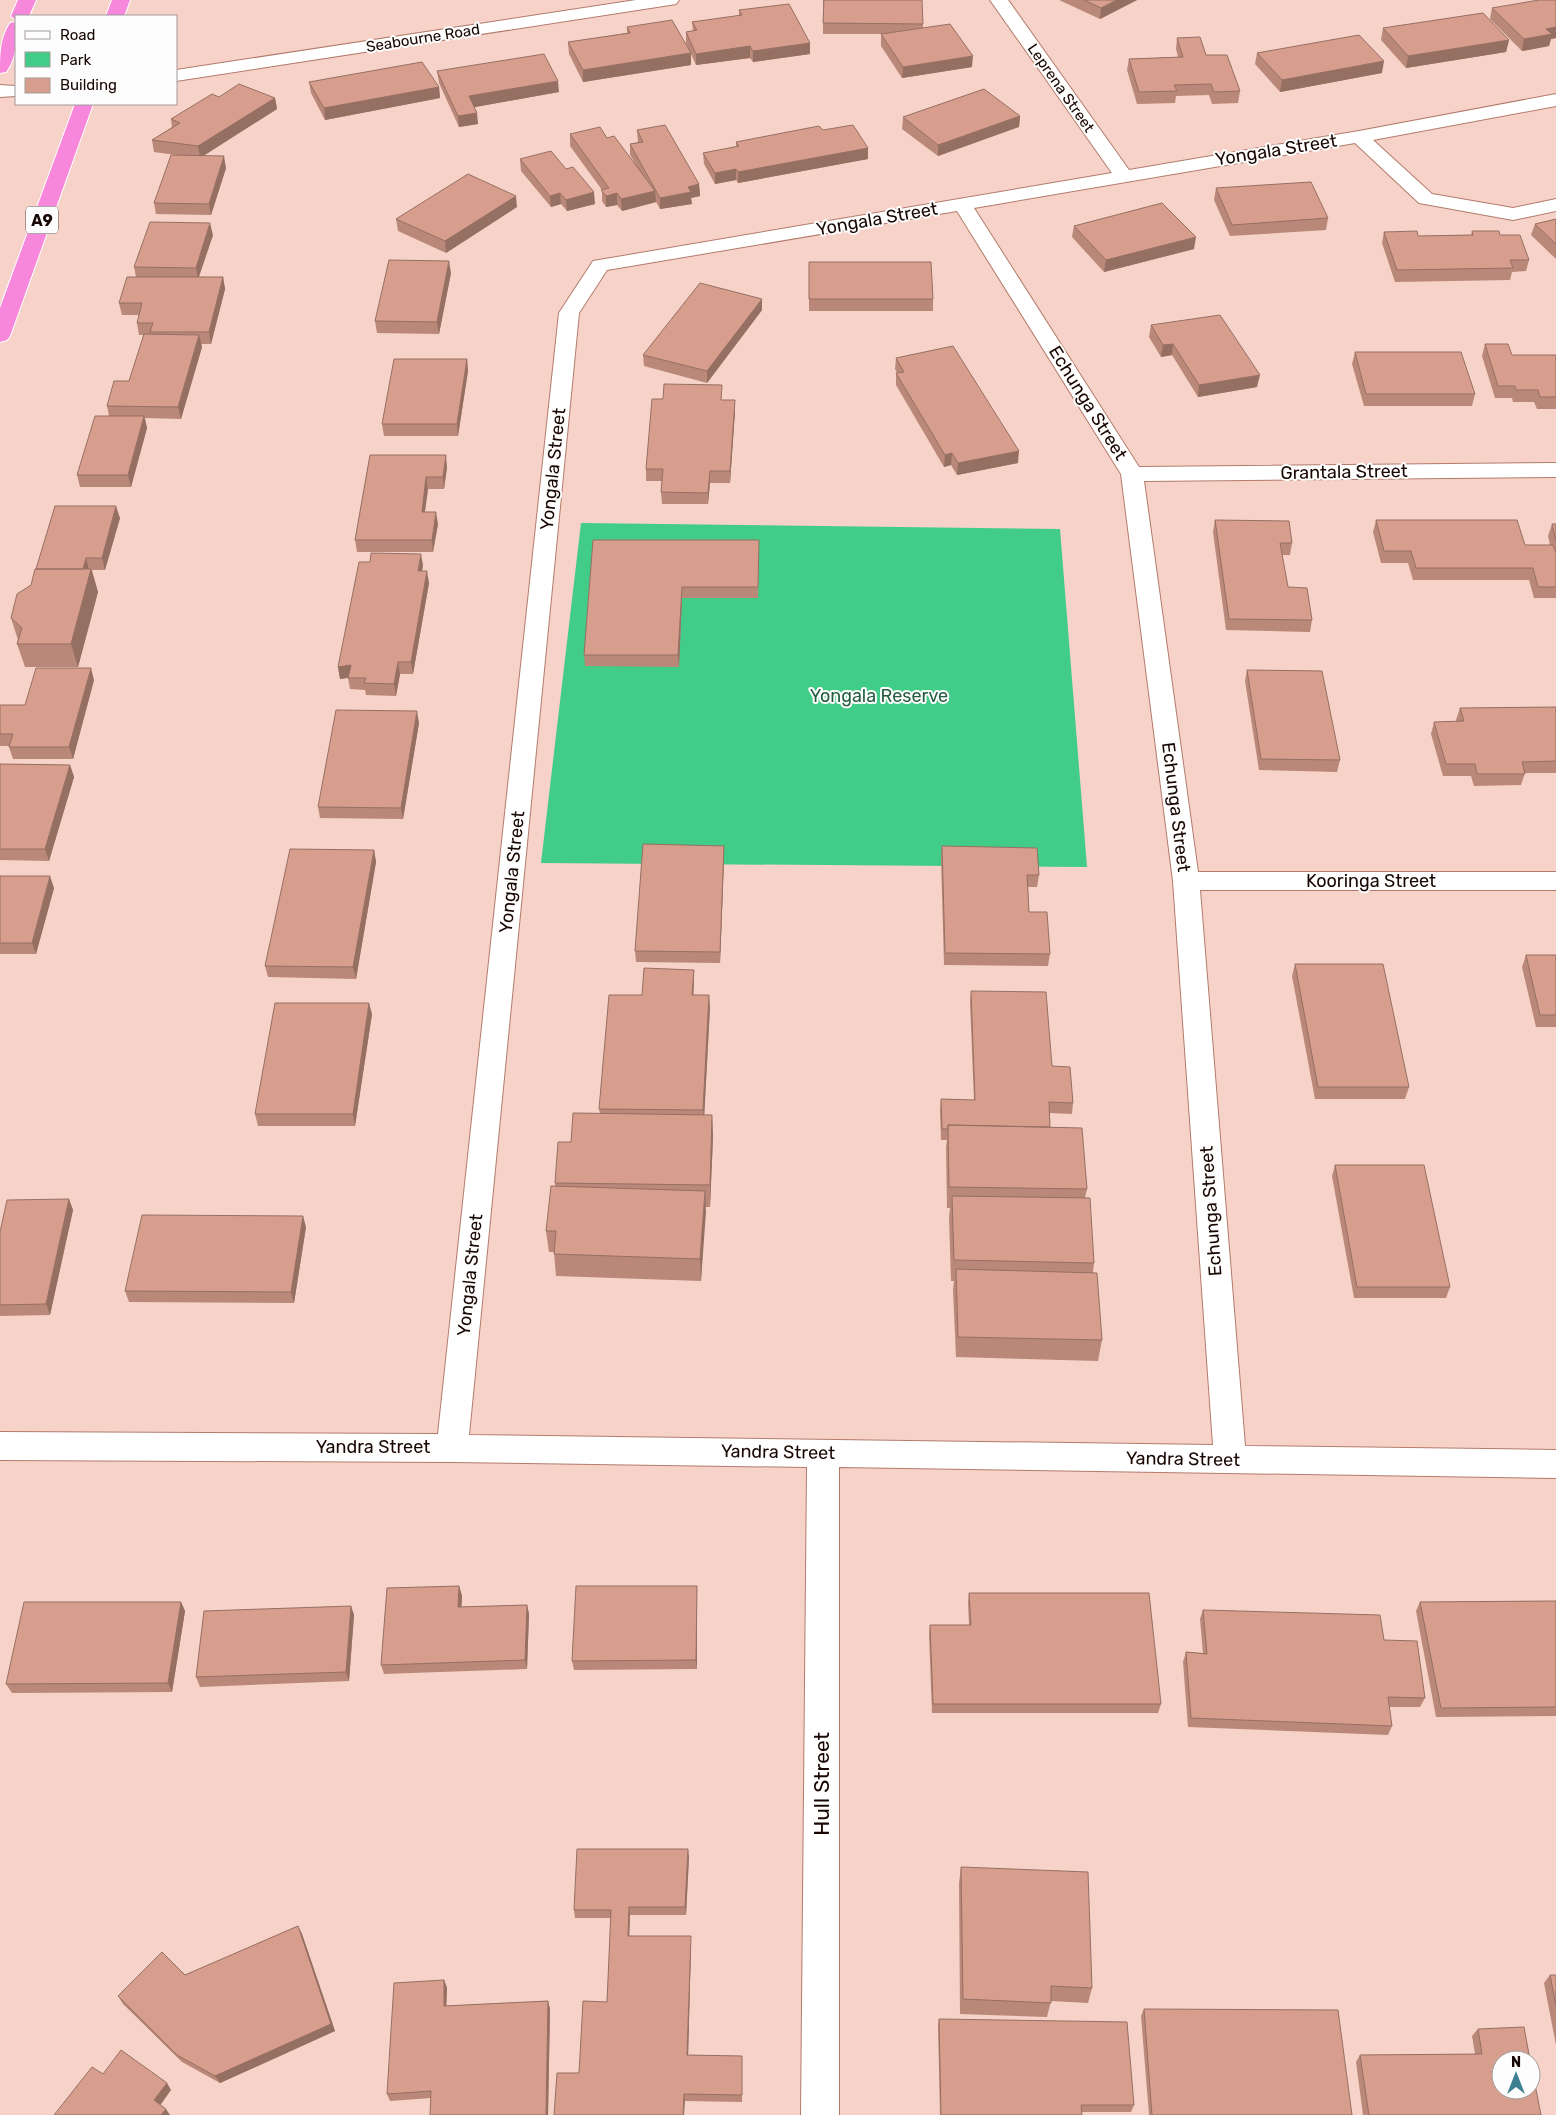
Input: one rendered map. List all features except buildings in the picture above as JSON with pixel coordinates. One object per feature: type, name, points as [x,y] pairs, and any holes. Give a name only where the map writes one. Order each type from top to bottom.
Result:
[{"type":"highway","points":[[20,15],[27,0]]},
{"type":"highway","points":[[115,15],[121,0]]},
{"type":"highway","points":[[0,68],[15,30]]},
{"type":"highway","name":"A9","points":[[0,336],[84,105]]},
{"type":"street","name":"Seabourne Road","points":[[178,76],[670,0]]},
{"type":"street","name":"Leprena Street","points":[[999,0],[1123,176]]},
{"type":"street","points":[[0,91],[15,91]]},
{"type":"street","name":"Yongala Street","points":[[452,1448],[569,313],[600,265],[1359,137],[1556,100]]},
{"type":"street","name":"Yongala Street","points":[[1359,137],[1426,199],[1513,214],[1556,205]]},
{"type":"street","name":"Echunga Street","points":[[963,204],[1132,474],[1186,881],[1230,1460]]},
{"type":"street","name":"Grantala Street","points":[[1132,474],[1556,470]]},
{"type":"street","name":"Kooringa Street","points":[[1186,881],[1556,881]]},
{"type":"street","name":"Yandra Street","points":[[0,1446],[452,1448],[1556,1464]]},
{"type":"street","name":"Hull Street","points":[[820,2115],[823,1453]]},
{"type":"green space","name":"Yongala Reserve","points":[[581,523],[1060,529],[1087,867],[541,863]]}]
